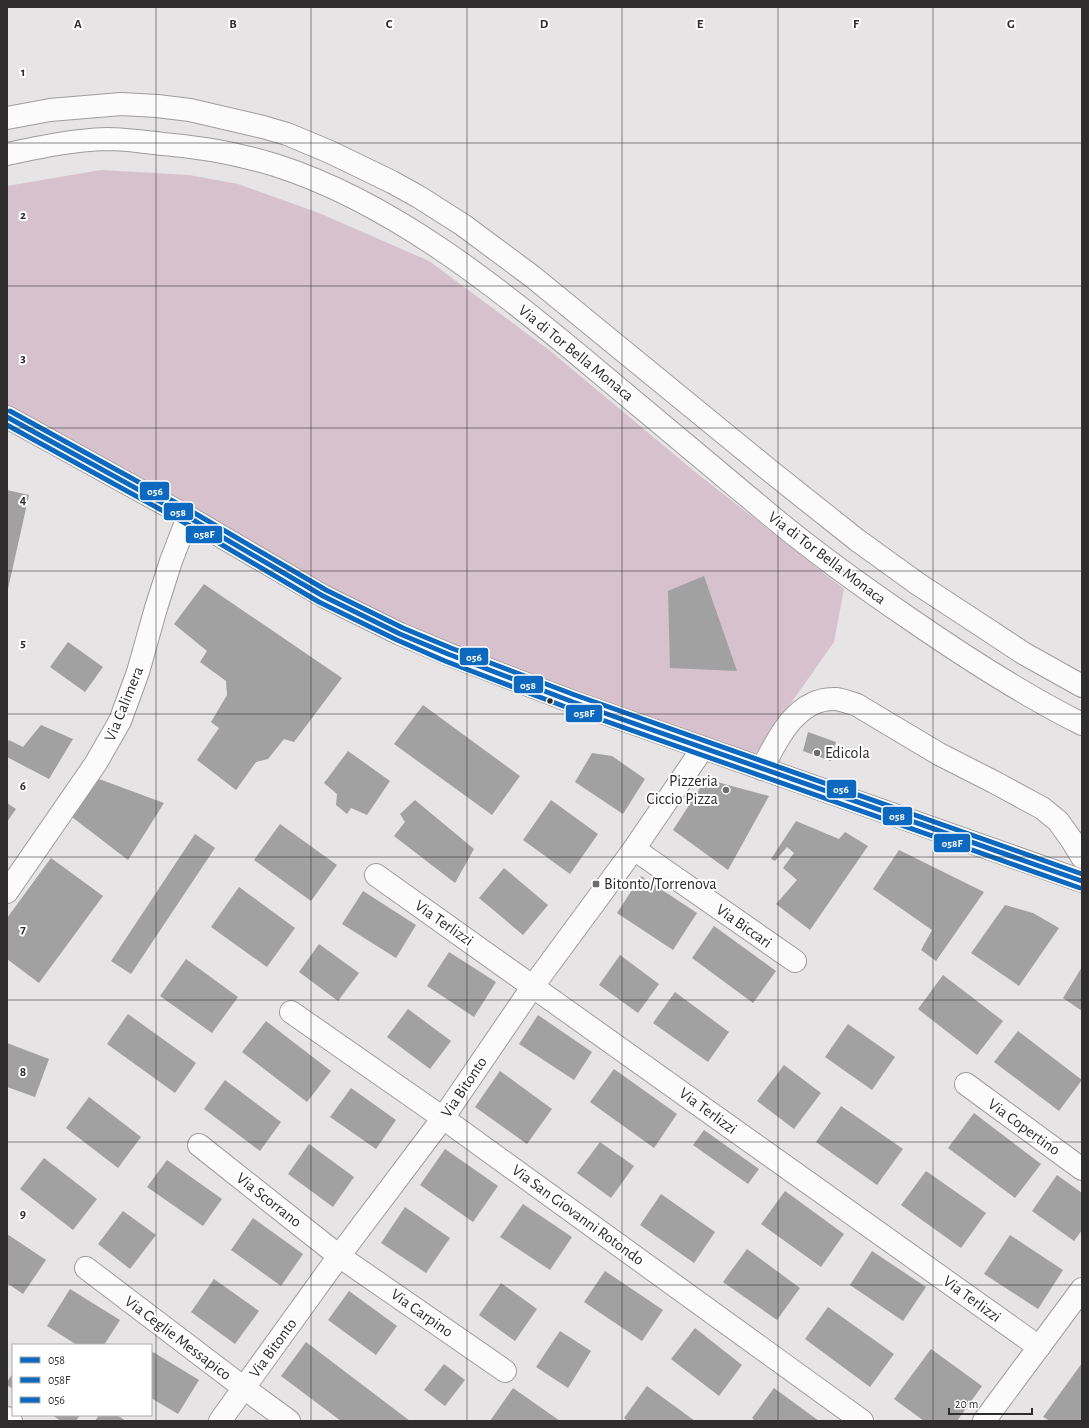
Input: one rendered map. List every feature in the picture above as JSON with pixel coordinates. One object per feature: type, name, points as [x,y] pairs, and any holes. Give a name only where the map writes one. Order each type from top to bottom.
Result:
[{"type":"street","name":"Via di Tor Bella Monaca","points":[[7,118],[50,110],[121,104],[190,110],[263,126],[318,146],[364,167],[454,218],[533,276],[769,470],[857,540],[918,584],[1023,653],[1082,686]]},
{"type":"street","name":"Via di Tor Bella Monaca","points":[[7,154],[40,146],[108,139],[200,148],[259,161],[289,170],[324,184],[372,208],[408,228],[446,253],[536,319],[707,461],[761,508],[845,574],[947,644],[1049,707],[1082,724]]},
{"type":"street","points":[[7,417],[188,518],[323,596],[400,634],[489,670],[703,748],[1082,880]]},
{"type":"street","name":"Via Calimera","points":[[7,892],[96,763],[120,721],[138,672],[171,561],[188,518]]},
{"type":"street","points":[[762,769],[784,729],[800,712],[817,702],[837,699],[848,702],[857,705],[939,754],[1042,808],[1061,825],[1082,857]]},
{"type":"street","name":"Via Bitonto","points":[[220,1421],[443,1118],[533,986],[634,849],[703,748]]},
{"type":"street","name":"Via Biccari","points":[[634,849],[795,961]]},
{"type":"street","name":"Via Terlizzi","points":[[376,875],[1039,1347]]},
{"type":"street","name":"Via San Giovanni Rotondo","points":[[291,1012],[443,1118],[862,1421]]},
{"type":"street","name":"Via Copertino","points":[[966,1084],[1082,1169]]},
{"type":"street","name":"Via Scorrano","points":[[199,1145],[340,1256]]},
{"type":"street","name":"Via Carpino","points":[[340,1256],[505,1371]]},
{"type":"street","name":"Via Ceglie Messapico","points":[[86,1268],[289,1421]]},
{"type":"street","points":[[984,1421],[1082,1289]]},
{"type":"street","points":[[7,1418],[11,1421]]},
{"type":"shaded area","points":[[101,170],[189,175],[238,184],[319,213],[429,261],[549,350],[694,471],[844,589],[834,642],[748,764],[475,665],[7,417],[7,186]]},
{"type":"building","points":[[7,490],[29,495],[8,589],[7,589]]},
{"type":"building","points":[[704,576],[737,671],[670,668],[668,591]]},
{"type":"building","points":[[204,584],[342,678],[294,742],[284,739],[268,759],[256,762],[236,790],[197,760],[219,728],[211,722],[227,695],[226,681],[200,662],[207,651],[174,624]]},
{"type":"building","points":[[68,642],[103,667],[85,692],[50,667]]},
{"type":"building","points":[[423,705],[520,776],[492,815],[394,744]]},
{"type":"building","points":[[41,725],[73,739],[49,779],[7,757],[7,743],[9,740],[23,747]]},
{"type":"building","points":[[808,732],[836,742],[831,761],[803,751]]},
{"type":"building","points":[[348,751],[390,781],[367,815],[351,808],[347,814],[336,805],[337,794],[324,783]]},
{"type":"building","points":[[592,753],[612,756],[645,779],[623,814],[575,782]]},
{"type":"building","points":[[99,779],[164,803],[128,860],[72,817]]},
{"type":"building","points":[[706,779],[769,796],[728,870],[673,830]]},
{"type":"building","points":[[415,800],[474,849],[455,883],[394,836],[405,822],[400,814]]},
{"type":"building","points":[[551,800],[598,834],[570,874],[523,840]]},
{"type":"building","points":[[7,803],[16,809],[7,822]]},
{"type":"building","points":[[796,821],[839,839],[845,832],[868,846],[810,930],[776,904],[797,880],[783,868],[794,853],[787,847],[775,861],[771,859]]},
{"type":"building","points":[[280,824],[337,865],[311,901],[254,860]]},
{"type":"building","points":[[195,834],[215,848],[131,974],[111,961]]},
{"type":"building","points":[[899,850],[984,892],[936,961],[921,950],[932,930],[873,889]]},
{"type":"building","points":[[51,858],[103,896],[39,983],[7,959],[7,918]]},
{"type":"building","points":[[504,868],[548,905],[523,935],[479,898]]},
{"type":"building","points":[[641,876],[697,913],[673,950],[617,913]]},
{"type":"building","points":[[239,887],[295,928],[267,967],[211,927]]},
{"type":"building","points":[[363,891],[416,925],[396,958],[342,924]]},
{"type":"building","points":[[1005,905],[1033,913],[1059,928],[1019,986],[971,953]]},
{"type":"building","points":[[714,926],[776,971],[753,1003],[692,958]]},
{"type":"building","points":[[319,944],[359,973],[338,1001],[299,972]]},
{"type":"building","points":[[449,952],[496,982],[474,1017],[427,986]]},
{"type":"building","points":[[620,955],[659,984],[638,1013],[599,985]]},
{"type":"building","points":[[186,959],[238,997],[212,1033],[160,996]]},
{"type":"building","points":[[1082,967],[1082,1011],[1063,998]]},
{"type":"building","points":[[943,975],[1003,1021],[977,1055],[918,1009]]},
{"type":"building","points":[[675,992],[729,1032],[708,1062],[653,1023]]},
{"type":"building","points":[[408,1009],[451,1041],[430,1069],[387,1037]]},
{"type":"building","points":[[128,1014],[196,1063],[175,1093],[107,1044]]},
{"type":"building","points":[[538,1015],[592,1052],[574,1080],[519,1044]]},
{"type":"building","points":[[266,1021],[331,1071],[307,1102],[242,1052]]},
{"type":"building","points":[[848,1024],[895,1057],[872,1090],[825,1057]]},
{"type":"building","points":[[1018,1031],[1082,1080],[1059,1111],[994,1062]]},
{"type":"building","points":[[7,1043],[49,1059],[35,1097],[7,1087]]},
{"type":"building","points":[[784,1065],[821,1093],[794,1129],[757,1101]]},
{"type":"building","points":[[614,1069],[677,1114],[654,1148],[590,1102]]},
{"type":"building","points":[[500,1071],[552,1109],[527,1144],[475,1107]]},
{"type":"building","points":[[225,1080],[281,1122],[260,1151],[204,1109]]},
{"type":"building","points":[[351,1088],[396,1120],[376,1149],[330,1117]]},
{"type":"building","points":[[89,1097],[141,1137],[118,1168],[66,1128]]},
{"type":"building","points":[[841,1106],[903,1149],[877,1185],[816,1142]]},
{"type":"building","points":[[974,1113],[1041,1164],[1015,1198],[948,1148]]},
{"type":"building","points":[[704,1130],[759,1169],[748,1184],[693,1145]]},
{"type":"building","points":[[600,1142],[634,1166],[611,1198],[577,1173]]},
{"type":"building","points":[[309,1144],[354,1177],[333,1207],[288,1174]]},
{"type":"building","points":[[445,1149],[498,1186],[473,1222],[420,1185]]},
{"type":"building","points":[[44,1158],[97,1199],[73,1230],[20,1189]]},
{"type":"building","points":[[167,1160],[222,1199],[203,1226],[147,1187]]},
{"type":"building","points":[[926,1171],[986,1213],[961,1248],[901,1205]]},
{"type":"building","points":[[1057,1175],[1082,1193],[1082,1230],[1074,1241],[1032,1211]]},
{"type":"building","points":[[785,1191],[844,1234],[821,1267],[761,1224]]},
{"type":"building","points":[[661,1194],[715,1232],[694,1263],[640,1225]]},
{"type":"building","points":[[523,1204],[572,1237],[550,1270],[500,1237]]},
{"type":"building","points":[[405,1207],[450,1238],[426,1273],[381,1243]]},
{"type":"building","points":[[123,1211],[156,1235],[130,1269],[98,1244]]},
{"type":"building","points":[[253,1218],[303,1254],[281,1286],[231,1250]]},
{"type":"building","points":[[7,1234],[46,1260],[23,1294],[7,1283]]},
{"type":"building","points":[[1010,1235],[1063,1270],[1038,1309],[984,1274]]},
{"type":"building","points":[[747,1249],[800,1288],[777,1320],[723,1282]]},
{"type":"building","points":[[872,1251],[926,1287],[903,1321],[850,1285]]},
{"type":"building","points":[[605,1271],[663,1310],[642,1341],[584,1302]]},
{"type":"building","points":[[214,1279],[259,1311],[235,1344],[191,1312]]},
{"type":"building","points":[[501,1283],[537,1309],[515,1341],[479,1315]]},
{"type":"building","points":[[70,1289],[120,1320],[105,1344],[75,1344],[47,1326]]},
{"type":"building","points":[[349,1291],[397,1326],[376,1355],[328,1320]]},
{"type":"building","points":[[828,1307],[894,1354],[870,1387],[805,1339]]},
{"type":"building","points":[[695,1328],[742,1365],[719,1396],[671,1359]]},
{"type":"building","points":[[560,1331],[591,1351],[568,1388],[536,1367]]},
{"type":"building","points":[[306,1342],[410,1421],[341,1421],[281,1376]]},
{"type":"building","points":[[931,1349],[982,1386],[957,1421],[924,1421],[894,1399]]},
{"type":"building","points":[[153,1352],[199,1380],[178,1414],[152,1399]]},
{"type":"building","points":[[1082,1363],[1082,1421],[1050,1421],[1043,1417]]},
{"type":"building","points":[[444,1364],[465,1380],[445,1406],[424,1390]]},
{"type":"building","points":[[12,1374],[12,1388],[7,1385],[7,1382]]},
{"type":"building","points":[[647,1386],[695,1421],[628,1421],[624,1418]]},
{"type":"building","points":[[513,1388],[560,1421],[490,1421]]},
{"type":"building","points":[[774,1388],[819,1421],[755,1421],[752,1418]]},
{"type":"building","points":[[54,1416],[79,1416],[76,1421],[61,1421]]},
{"type":"building","points":[[98,1416],[118,1416],[126,1421],[95,1421]]},
{"type":"transit line","name":"056","points":[[10,411],[191,511],[326,590],[403,628],[451,648],[575,695],[1082,874]]},
{"type":"transit line","name":"058","points":[[7,417],[188,517],[323,596],[400,634],[573,702],[1082,881]]},
{"type":"transit line","name":"058F","points":[[7,425],[185,523],[319,602],[397,640],[445,661],[571,709],[1080,888]]},
{"type":"place","name":"Edicola","points":[[817,753]]},
{"type":"place","name":"Pizzeria Ciccio Pizza","points":[[726,790]]},
{"type":"place","name":"Bitonto/Torrenova","points":[[596,884]]}]
